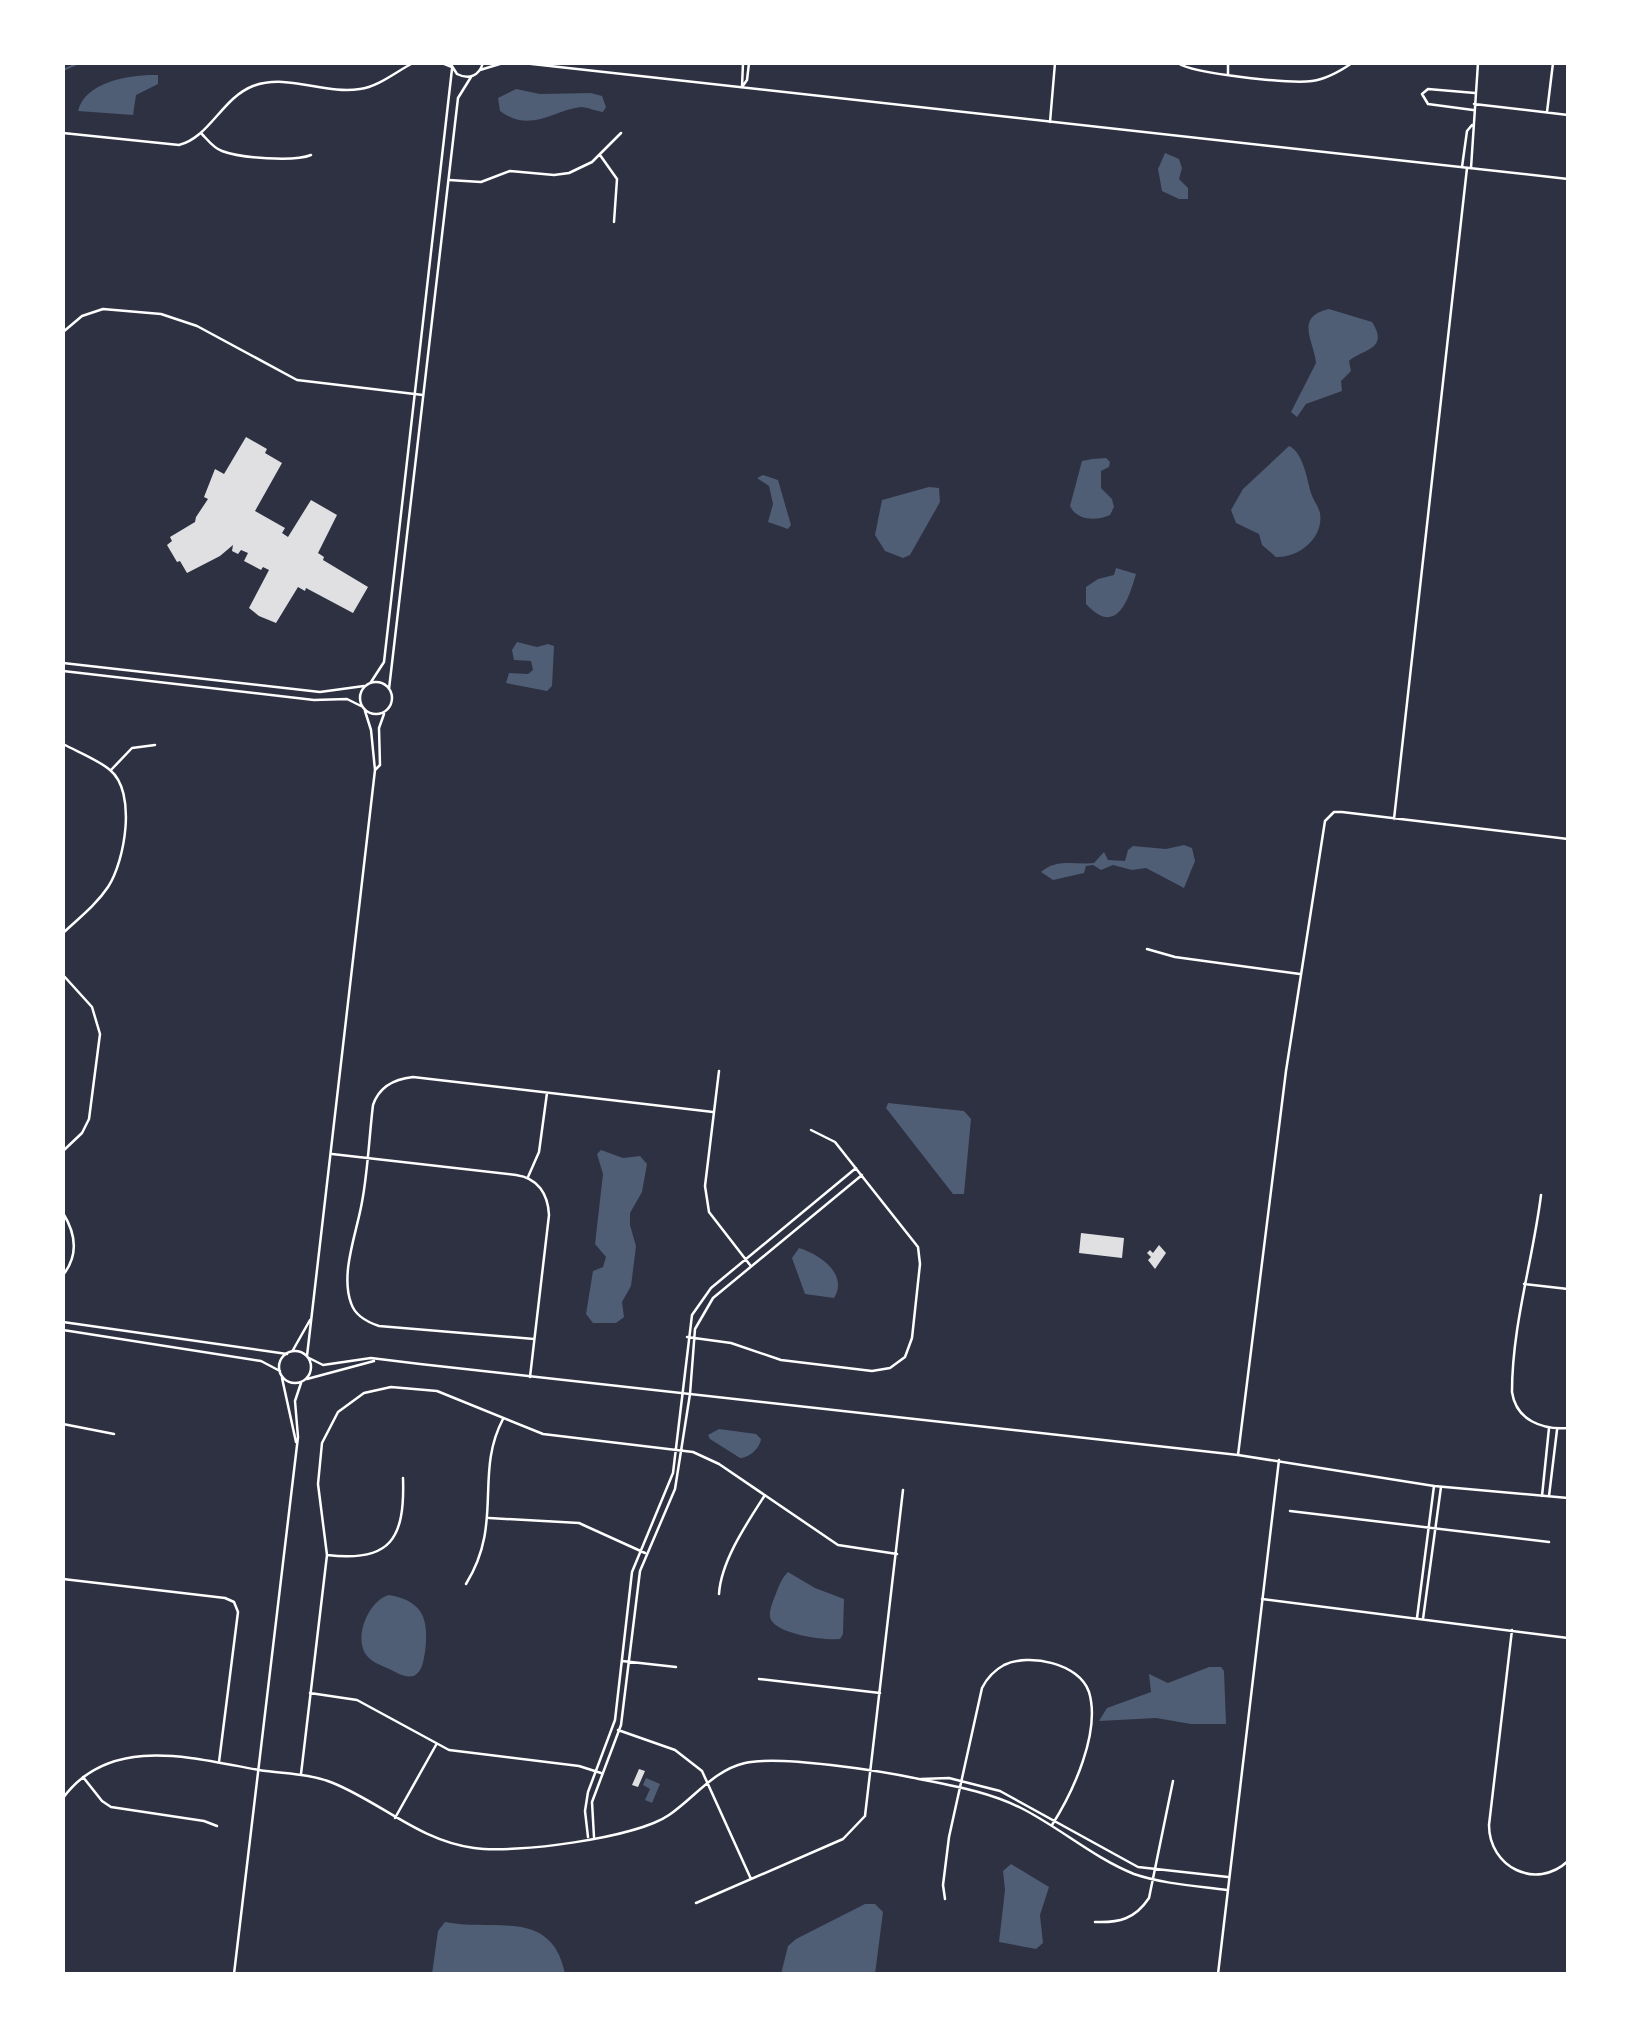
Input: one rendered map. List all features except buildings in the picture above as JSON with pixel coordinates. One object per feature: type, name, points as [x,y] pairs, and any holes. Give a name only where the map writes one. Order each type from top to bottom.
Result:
[{"type":"street","points":[[63,133],[178,145],[201,133],[232,99],[254,86],[279,82],[360,89],[413,63]]},
{"type":"street","points":[[442,63],[451,66],[461,76],[471,76]]},
{"type":"street","points":[[480,70],[483,63]]},
{"type":"street","points":[[375,770],[380,765],[379,728],[392,699],[389,689],[458,95],[471,76],[480,70],[503,63]]},
{"type":"street","points":[[523,63],[1568,179]]},
{"type":"street","points":[[742,87],[743,63]]},
{"type":"street","points":[[742,87],[747,80],[749,63]]},
{"type":"street","points":[[1050,122],[1055,63]]},
{"type":"street","points":[[1178,63],[1187,68],[1304,82],[1323,79],[1352,63]]},
{"type":"street","points":[[1228,63],[1228,74]]},
{"type":"street","points":[[1394,819],[1467,168],[1475,132],[1472,125],[1478,63]]},
{"type":"street","points":[[1547,113],[1553,63]]},
{"type":"street","points":[[63,663],[315,692],[364,686],[371,682],[384,662],[451,66]]},
{"type":"street","points":[[1473,110],[1428,104],[1422,94],[1428,89],[1475,93]]},
{"type":"street","points":[[1474,104],[1568,115]]},
{"type":"street","points":[[1467,168],[1466,131],[1472,125]]},
{"type":"street","points":[[201,133],[215,148],[228,153],[299,160],[311,155]]},
{"type":"street","points":[[449,180],[481,182],[510,171],[564,174],[582,168],[621,134]]},
{"type":"street","points":[[600,155],[617,179],[614,222]]},
{"type":"street","points":[[63,332],[82,316],[103,309],[161,314],[197,326],[271,369],[297,380],[423,395]]},
{"type":"street","points":[[63,671],[314,700],[347,699],[365,711],[371,730],[372,764],[375,770],[332,1154],[310,1320],[308,1357],[311,1371],[306,1380]]},
{"type":"street","points":[[371,682],[380,682],[389,689]]},
{"type":"street","points":[[361,706],[359,696],[364,686]]},
{"type":"street","points":[[365,711],[377,715],[385,712]]},
{"type":"street","points":[[63,744],[111,770],[121,785],[126,803],[118,866],[101,897],[63,933]]},
{"type":"street","points":[[111,770],[132,748],[155,745]]},
{"type":"street","points":[[1238,1455],[1273,1164],[1324,824],[1329,815],[1342,812],[1568,839]]},
{"type":"street","points":[[1147,949],[1175,957],[1300,974]]},
{"type":"street","points":[[63,975],[92,1007],[98,1022],[100,1040],[89,1119],[82,1133],[63,1151]]},
{"type":"street","points":[[719,1071],[706,1203],[751,1266]]},
{"type":"street","points":[[534,1339],[379,1326],[357,1315],[348,1291],[369,1158],[373,1105],[379,1093],[392,1082],[413,1077],[713,1112]]},
{"type":"street","points":[[528,1177],[539,1152],[547,1093]]},
{"type":"street","points":[[687,1337],[731,1343],[781,1360],[872,1371],[898,1363],[910,1349],[920,1256],[913,1237],[835,1142],[811,1130]]},
{"type":"street","points":[[332,1154],[528,1177],[545,1195],[549,1215],[530,1377]]},
{"type":"street","points":[[594,1837],[592,1802],[619,1731],[637,1583],[645,1553],[675,1489],[687,1337],[692,1315],[702,1297],[856,1168]]},
{"type":"street","points":[[588,1838],[585,1811],[596,1770],[613,1729],[631,1581],[641,1550],[669,1487],[679,1450],[690,1394],[698,1322],[707,1305],[862,1175]]},
{"type":"street","points":[[1541,1195],[1535,1241],[1524,1284],[1513,1397],[1527,1419],[1553,1428],[1568,1429]]},
{"type":"street","points":[[63,1213],[74,1236],[75,1249],[63,1275]]},
{"type":"street","points":[[1524,1284],[1568,1289]]},
{"type":"street","points":[[296,1442],[280,1373],[281,1361],[292,1352],[310,1320]]},
{"type":"street","points":[[63,1322],[287,1354]]},
{"type":"street","points":[[63,1330],[261,1360],[291,1383],[301,1383],[374,1361]]},
{"type":"street","points":[[292,1352],[327,1365],[358,1359],[690,1394],[1279,1460],[1441,1487],[1568,1498]]},
{"type":"street","points":[[234,1974],[298,1427],[295,1401],[301,1383]]},
{"type":"street","points":[[301,1774],[327,1556],[318,1474],[325,1434],[338,1412],[364,1393],[401,1387],[436,1391],[503,1419],[556,1437],[679,1450],[714,1460],[838,1545],[897,1554]]},
{"type":"street","points":[[466,1584],[482,1551],[489,1518],[491,1449],[503,1419]]},
{"type":"street","points":[[63,1424],[114,1434]]},
{"type":"street","points":[[1542,1496],[1553,1428]]},
{"type":"street","points":[[1549,1496],[1553,1428]]},
{"type":"street","points":[[1217,1974],[1279,1460]]},
{"type":"street","points":[[327,1556],[366,1556],[395,1537],[403,1517],[403,1478]]},
{"type":"street","points":[[1417,1618],[1434,1486]]},
{"type":"street","points":[[1423,1619],[1441,1487]]},
{"type":"street","points":[[696,1903],[850,1834],[865,1816],[904,1490]]},
{"type":"street","points":[[719,1594],[724,1572],[765,1495]]},
{"type":"street","points":[[1290,1511],[1549,1542]]},
{"type":"street","points":[[489,1518],[579,1523],[645,1553]]},
{"type":"street","points":[[63,1579],[225,1598],[234,1602],[238,1612],[219,1762]]},
{"type":"street","points":[[1262,1598],[1568,1638]]},
{"type":"street","points":[[1512,1630],[1489,1835],[1499,1859],[1514,1870],[1528,1874],[1548,1873],[1568,1861]]},
{"type":"street","points":[[622,1661],[676,1667]]},
{"type":"street","points":[[945,1899],[943,1885],[949,1837],[977,1707],[987,1679],[1007,1664],[1018,1661],[1064,1667],[1082,1679],[1091,1706],[1079,1780],[1052,1825]]},
{"type":"street","points":[[759,1679],[880,1693]]},
{"type":"street","points":[[310,1693],[357,1700],[436,1745],[457,1752],[579,1766],[601,1773]]},
{"type":"street","points":[[613,1729],[675,1750],[696,1765],[709,1783],[751,1879]]},
{"type":"street","points":[[395,1818],[436,1745]]},
{"type":"street","points":[[63,1798],[82,1776],[112,1759],[146,1754],[219,1762],[259,1770],[301,1774],[334,1783],[426,1835],[474,1848],[513,1849],[594,1837],[652,1824],[666,1817],[730,1768],[764,1761],[872,1772],[960,1787],[1008,1802],[1135,1874],[1227,1890]]},
{"type":"street","points":[[82,1776],[102,1801],[111,1807],[204,1821],[217,1826]]},
{"type":"street","points":[[920,1779],[929,1777],[961,1780],[1000,1791],[1056,1819],[1128,1863],[1155,1871],[1228,1877]]},
{"type":"street","points":[[1096,1922],[1119,1922],[1133,1916],[1149,1898],[1173,1781]]},
{"type":"water","points":[[158,75],[158,84],[136,95],[133,115],[78,111],[82,101],[90,93],[111,81]]},
{"type":"water","points":[[516,89],[540,94],[591,93],[602,96],[606,107],[603,112],[581,107],[532,121],[511,118],[500,111],[498,98]]},
{"type":"water","points":[[1165,153],[1179,159],[1182,168],[1179,179],[1188,188],[1188,199],[1179,199],[1162,191],[1158,169]]},
{"type":"water","points":[[1329,309],[1372,322],[1378,338],[1372,348],[1349,361],[1351,371],[1341,381],[1342,391],[1306,404],[1297,417],[1291,412],[1316,363],[1309,324],[1318,313]]},
{"type":"water","points":[[1289,446],[1301,460],[1320,513],[1320,522],[1318,531],[1308,545],[1293,554],[1276,557],[1262,545],[1259,534],[1236,523],[1231,510],[1243,489]]},
{"type":"water","points":[[1106,458],[1110,462],[1109,467],[1101,471],[1101,488],[1112,499],[1114,507],[1110,515],[1093,519],[1077,515],[1070,506],[1082,461]]},
{"type":"water","points":[[763,475],[778,480],[791,525],[788,529],[768,522],[773,504],[769,486],[757,478]]},
{"type":"water","points":[[929,487],[939,488],[940,502],[910,555],[903,558],[885,551],[875,535],[882,500]]},
{"type":"water","points":[[1116,568],[1136,574],[1130,594],[1120,611],[1114,616],[1106,617],[1086,604],[1086,587],[1098,579],[1114,575]]},
{"type":"water","points":[[517,642],[537,647],[548,644],[554,646],[552,686],[547,691],[506,683],[509,673],[528,674],[533,670],[531,661],[514,660],[512,650]]},
{"type":"water","points":[[1184,845],[1192,848],[1195,861],[1184,888],[1146,868],[1132,870],[1113,865],[1101,870],[1093,865],[1086,866],[1084,873],[1053,880],[1041,872],[1053,865],[1094,863],[1104,852],[1108,860],[1125,861],[1128,850],[1133,846],[1166,849]]},
{"type":"water","points":[[888,1103],[964,1111],[971,1119],[964,1194],[953,1194],[886,1108]]},
{"type":"water","points":[[601,1150],[623,1158],[640,1156],[647,1164],[642,1192],[630,1213],[630,1225],[636,1246],[631,1286],[622,1302],[624,1317],[616,1323],[593,1323],[586,1314],[593,1271],[603,1267],[606,1257],[595,1244],[603,1174],[597,1154]]},
{"type":"water","points":[[799,1248],[823,1260],[835,1273],[838,1289],[834,1298],[805,1294],[792,1258]]},
{"type":"water","points":[[719,1429],[756,1434],[761,1439],[756,1449],[740,1458],[710,1439],[708,1435]]},
{"type":"water","points":[[788,1572],[815,1588],[844,1599],[843,1634],[840,1639],[801,1635],[773,1623],[770,1617],[771,1606],[780,1583]]},
{"type":"water","points":[[389,1595],[417,1607],[425,1621],[424,1659],[414,1676],[401,1675],[379,1664],[364,1651],[364,1622],[374,1605]]},
{"type":"water","points":[[1209,1667],[1221,1667],[1224,1671],[1226,1724],[1191,1724],[1156,1718],[1099,1721],[1107,1708],[1151,1692],[1149,1674],[1168,1683]]},
{"type":"water","points":[[646,1778],[660,1784],[652,1803],[645,1800],[650,1789],[643,1785]]},
{"type":"water","points":[[1011,1864],[1049,1887],[1040,1915],[1043,1943],[1036,1949],[999,1942],[1005,1890],[1003,1871]]},
{"type":"water","points":[[865,1904],[875,1904],[883,1912],[875,1974],[781,1974],[788,1946],[796,1939]]},
{"type":"water","points":[[445,1922],[501,1925],[534,1931],[548,1939],[558,1953],[565,1974],[432,1974],[438,1931]]},
{"type":"waterway","points":[[63,70],[79,63]]}]
